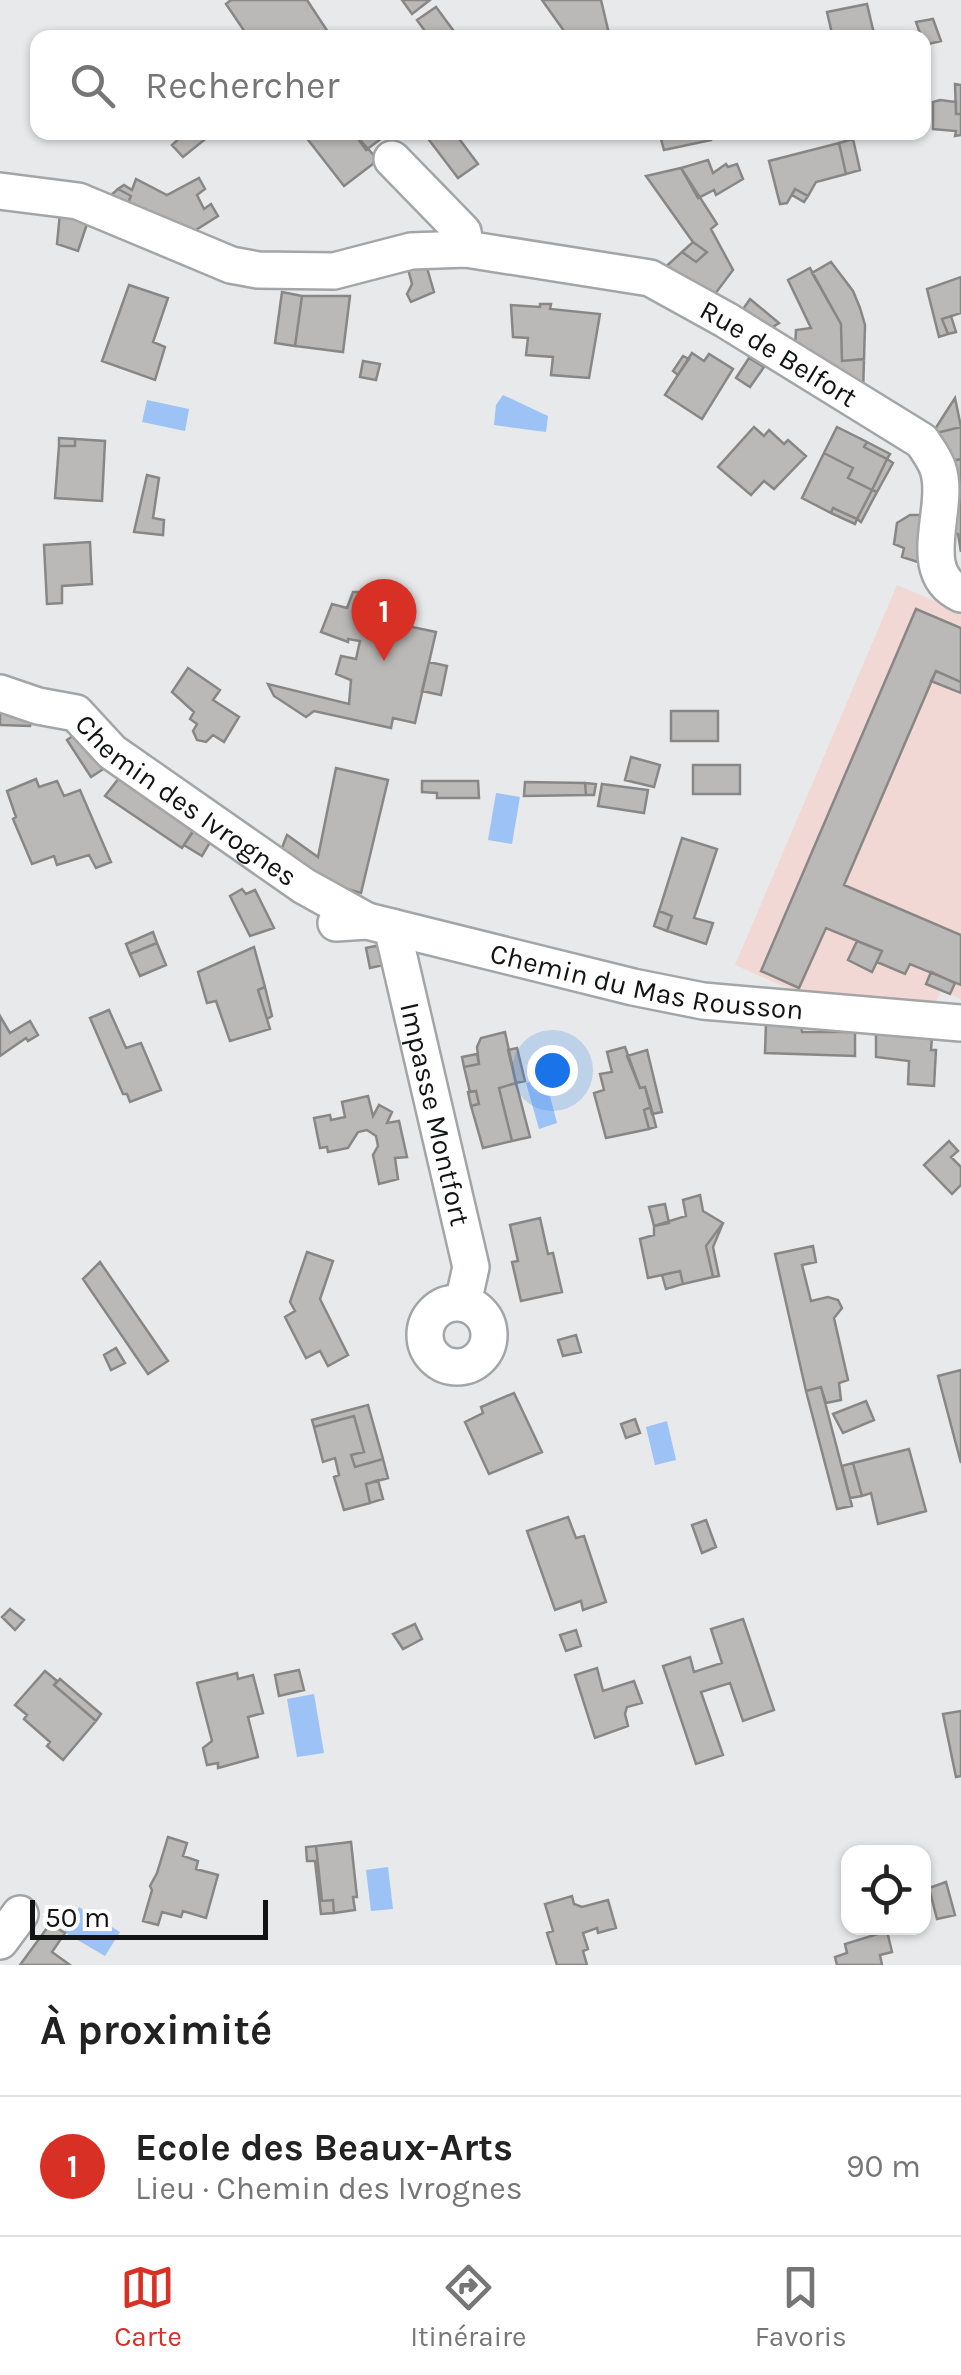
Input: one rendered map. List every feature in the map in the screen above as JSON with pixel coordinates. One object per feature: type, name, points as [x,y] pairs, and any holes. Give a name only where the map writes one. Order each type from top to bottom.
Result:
[{"type":"street","points":[[392,159],[464,240]]},
{"type":"street","name":"Rue de Belfort","points":[[0,191],[78,200],[231,265],[258,270],[334,272],[464,240],[650,278],[726,320],[922,441],[939,470],[938,572],[948,588],[959,594]]},
{"type":"street","name":"Chemin des Ivrognes","points":[[0,693],[76,713],[112,752],[365,924]]},
{"type":"street","name":"Chemin du Mas Rousson","points":[[365,924],[702,1001],[961,1023]]},
{"type":"street","name":"Impasse Montfort","points":[[365,924],[472,1268],[463,1303]]},
{"type":"shaded area","points":[[897,585],[961,612],[961,999],[941,990],[933,1009],[799,993],[735,965]]},
{"type":"water","points":[[503,395],[548,416],[546,432],[494,425],[496,405]]},
{"type":"water","points":[[147,400],[189,409],[185,431],[142,422]]},
{"type":"water","points":[[496,793],[520,797],[512,844],[488,840]]},
{"type":"water","points":[[545,1077],[557,1123],[539,1129],[526,1083]]},
{"type":"water","points":[[667,1421],[676,1460],[655,1465],[646,1427]]},
{"type":"water","points":[[314,1694],[324,1753],[297,1757],[287,1699]]},
{"type":"water","points":[[388,1867],[393,1909],[371,1911],[366,1870]]},
{"type":"water","points":[[79,1907],[120,1932],[105,1956],[64,1932]]},
{"type":"building","points":[[231,0],[307,0],[327,30],[244,30],[226,4]]},
{"type":"building","points":[[402,0],[430,0],[412,14]]},
{"type":"building","points":[[542,0],[601,0],[608,30],[563,30]]},
{"type":"building","points":[[867,4],[873,30],[831,30],[827,12]]},
{"type":"building","points":[[436,7],[453,30],[424,30],[417,20]]},
{"type":"building","points":[[933,19],[941,41],[931,43],[931,30],[919,30],[916,22]]},
{"type":"building","points":[[955,84],[961,85],[961,114],[956,114]]},
{"type":"building","points":[[933,102],[956,102],[956,114],[961,114],[961,135],[933,129]]},
{"type":"building","points":[[177,140],[204,140],[183,157],[172,145]]},
{"type":"building","points":[[308,140],[360,140],[378,160],[344,186]]},
{"type":"building","points":[[359,140],[379,140],[366,150]]},
{"type":"building","points":[[429,140],[460,140],[478,164],[458,178]]},
{"type":"building","points":[[661,140],[711,140],[664,150]]},
{"type":"building","points":[[853,140],[860,170],[846,174],[839,143]]},
{"type":"building","points":[[839,143],[846,174],[816,182],[808,196],[795,189],[787,203],[780,204],[769,161]]},
{"type":"building","points":[[708,160],[713,173],[726,164],[737,164],[743,179],[716,195],[714,190],[698,198],[681,168]]},
{"type":"building","points":[[681,168],[717,224],[711,229],[733,270],[712,298],[661,271],[682,252],[696,262],[707,252],[693,242],[646,176]]},
{"type":"building","points":[[199,178],[205,189],[197,195],[204,209],[211,204],[218,216],[191,233],[127,205],[131,196],[118,189],[124,185],[132,190],[136,179],[167,195]]},
{"type":"building","points":[[118,189],[131,196],[127,205],[110,196]]},
{"type":"building","points":[[795,189],[808,196],[804,202],[792,195]]},
{"type":"building","points":[[60,213],[88,221],[78,251],[57,244]]},
{"type":"building","points":[[693,242],[707,252],[696,262],[682,252]]},
{"type":"building","points":[[425,261],[434,292],[411,302],[407,294],[412,284],[408,269]]},
{"type":"building","points":[[831,262],[853,291],[860,308],[865,325],[864,359],[842,361],[841,324],[812,273]]},
{"type":"building","points":[[810,268],[841,324],[842,361],[864,359],[863,392],[795,351],[796,330],[811,328],[788,280]]},
{"type":"building","points":[[961,277],[961,313],[942,319],[948,334],[939,337],[927,289]]},
{"type":"building","points":[[129,285],[168,298],[153,342],[165,347],[155,380],[102,361]]},
{"type":"building","points":[[282,292],[302,296],[295,346],[275,343]]},
{"type":"building","points":[[302,296],[350,296],[343,352],[295,346]]},
{"type":"building","points":[[750,299],[779,323],[765,332],[739,315]]},
{"type":"building","points":[[551,304],[550,309],[600,314],[589,378],[551,375],[553,357],[526,355],[528,338],[513,337],[511,305]]},
{"type":"building","points":[[951,316],[956,332],[948,334],[942,319]]},
{"type":"building","points":[[692,353],[704,361],[709,354],[733,369],[702,419],[665,395]]},
{"type":"building","points":[[683,356],[689,359],[678,375],[673,371]]},
{"type":"building","points":[[749,358],[764,367],[750,387],[736,378]]},
{"type":"building","points":[[363,361],[380,364],[376,380],[360,377]]},
{"type":"building","points":[[955,398],[961,427],[932,434],[944,415]]},
{"type":"building","points":[[754,427],[764,436],[769,430],[784,444],[788,440],[806,456],[774,489],[764,481],[751,495],[718,467]]},
{"type":"building","points":[[837,427],[867,442],[864,447],[887,459],[872,490],[848,478],[853,468],[824,453]]},
{"type":"building","points":[[961,427],[961,459],[951,461],[932,434]]},
{"type":"building","points":[[59,438],[75,439],[75,446],[59,446]]},
{"type":"building","points":[[75,439],[105,441],[102,501],[55,498],[59,446],[75,446]]},
{"type":"building","points":[[867,442],[890,454],[887,459],[864,447]]},
{"type":"building","points":[[824,453],[853,468],[848,478],[872,490],[857,519],[833,508],[831,513],[802,498]]},
{"type":"building","points":[[887,459],[893,463],[877,492],[872,490]]},
{"type":"building","points":[[961,459],[961,552],[958,534],[953,533],[951,461]]},
{"type":"building","points":[[147,475],[159,478],[153,518],[164,520],[163,535],[134,532]]},
{"type":"building","points":[[872,490],[877,492],[861,522],[857,519]]},
{"type":"building","points":[[833,508],[857,519],[855,524],[831,513]]},
{"type":"building","points":[[910,515],[927,515],[924,564],[902,557],[904,548],[894,544],[897,523]]},
{"type":"building","points":[[90,542],[92,584],[62,586],[62,603],[47,604],[44,545]]},
{"type":"building","points":[[353,592],[366,592],[371,613],[407,616],[412,627],[436,632],[415,723],[393,718],[391,728],[314,711],[306,717],[274,696],[268,684],[349,704],[351,680],[336,674],[341,656],[356,659],[360,641],[348,642],[321,632],[332,604],[347,608]]},
{"type":"building","points":[[916,609],[961,628],[961,682],[936,671],[844,885],[961,935],[961,985],[910,964],[905,974],[877,962],[882,951],[826,928],[799,988],[761,971]]},
{"type":"building","points":[[429,662],[447,666],[441,695],[422,691]]},
{"type":"building","points":[[188,668],[220,690],[213,700],[239,717],[224,742],[213,735],[206,742],[197,740],[193,731],[197,724],[190,719],[194,712],[172,692]]},
{"type":"building","points":[[936,671],[961,682],[961,693],[931,681]]},
{"type":"building","points":[[0,699],[34,714],[30,726],[0,725]]},
{"type":"building","points":[[671,711],[718,711],[718,741],[671,741]]},
{"type":"building","points":[[81,730],[108,766],[91,777],[67,740]]},
{"type":"building","points":[[631,757],[660,765],[654,787],[625,780]]},
{"type":"building","points":[[693,765],[740,765],[740,794],[693,794]]},
{"type":"building","points":[[336,768],[388,780],[361,893],[313,879],[278,858],[287,835],[318,857]]},
{"type":"building","points":[[123,773],[198,823],[182,848],[105,796]]},
{"type":"building","points":[[36,779],[39,787],[57,781],[64,796],[80,790],[111,862],[96,868],[89,855],[57,865],[54,856],[32,864],[13,819],[16,817],[7,791]]},
{"type":"building","points":[[422,781],[478,781],[479,798],[437,798],[437,793],[422,792]]},
{"type":"building","points":[[525,782],[585,783],[586,795],[524,796]]},
{"type":"building","points":[[585,783],[596,784],[594,795],[586,795]]},
{"type":"building","points":[[602,784],[648,790],[644,813],[598,806]]},
{"type":"building","points":[[197,826],[213,837],[202,856],[184,845]]},
{"type":"building","points":[[682,838],[717,849],[694,918],[713,923],[706,944],[667,931],[672,916],[659,911]]},
{"type":"building","points":[[242,889],[246,894],[255,890],[274,928],[250,936],[230,896]]},
{"type":"building","points":[[659,911],[672,916],[667,931],[654,926]]},
{"type":"building","points":[[153,932],[157,943],[130,954],[126,944]]},
{"type":"building","points":[[857,941],[882,951],[872,972],[848,960]]},
{"type":"building","points":[[157,943],[166,965],[140,976],[130,954]]},
{"type":"building","points":[[254,947],[265,987],[258,990],[270,1029],[230,1041],[216,1001],[207,1003],[198,972]]},
{"type":"building","points":[[379,947],[383,965],[370,968],[366,948]]},
{"type":"building","points":[[931,972],[955,983],[950,994],[926,984]]},
{"type":"building","points":[[265,987],[272,1016],[267,1019],[258,990]]},
{"type":"building","points":[[109,1010],[126,1048],[141,1043],[161,1090],[130,1102],[127,1094],[123,1094],[90,1018]]},
{"type":"building","points":[[0,1016],[10,1033],[30,1021],[38,1035],[28,1041],[26,1038],[0,1056]]},
{"type":"building","points":[[766,1023],[801,1025],[802,1032],[855,1032],[855,1056],[765,1053]]},
{"type":"building","points":[[876,1028],[911,1030],[911,1037],[932,1038],[931,1050],[936,1050],[934,1086],[908,1084],[909,1061],[876,1057]]},
{"type":"building","points":[[505,1032],[516,1083],[499,1088],[512,1141],[483,1148],[471,1106],[479,1104],[476,1091],[470,1092],[464,1067],[479,1064],[477,1047],[481,1038]]},
{"type":"building","points":[[625,1047],[651,1107],[644,1110],[649,1129],[606,1138],[594,1093],[604,1090],[600,1074],[612,1072],[607,1052]]},
{"type":"building","points":[[517,1048],[525,1081],[516,1083],[508,1050]]},
{"type":"building","points":[[647,1050],[662,1112],[652,1114],[645,1087],[640,1088],[627,1056]]},
{"type":"building","points":[[477,1054],[479,1064],[464,1067],[462,1057]]},
{"type":"building","points":[[516,1083],[530,1137],[512,1141],[499,1088]]},
{"type":"building","points":[[476,1091],[479,1104],[471,1106],[468,1092]]},
{"type":"building","points":[[368,1096],[373,1116],[379,1105],[392,1112],[387,1123],[399,1121],[407,1157],[395,1158],[398,1179],[379,1184],[373,1155],[378,1146],[376,1136],[367,1130],[358,1132],[348,1148],[328,1152],[327,1147],[320,1148],[314,1118],[345,1117],[342,1102]]},
{"type":"building","points":[[651,1107],[656,1127],[649,1129],[644,1110]]},
{"type":"building","points":[[949,1141],[958,1151],[951,1157],[961,1167],[961,1185],[952,1194],[924,1165]]},
{"type":"building","points":[[700,1195],[703,1211],[723,1223],[706,1246],[713,1277],[683,1284],[680,1271],[648,1278],[640,1239],[654,1235],[654,1226],[686,1216],[683,1200]]},
{"type":"building","points":[[665,1204],[669,1223],[654,1226],[649,1207]]},
{"type":"building","points":[[540,1218],[562,1292],[521,1301],[512,1262],[518,1261],[510,1225]]},
{"type":"building","points":[[723,1223],[713,1247],[719,1276],[713,1277],[706,1246]]},
{"type":"building","points":[[813,1246],[816,1262],[802,1265],[811,1301],[828,1297],[838,1300],[842,1308],[834,1318],[848,1380],[839,1383],[841,1400],[826,1403],[821,1387],[806,1391],[775,1254]]},
{"type":"building","points":[[307,1252],[333,1261],[320,1299],[348,1355],[328,1366],[320,1351],[306,1358],[285,1317],[295,1311],[290,1302]]},
{"type":"building","points":[[100,1262],[168,1361],[148,1374],[83,1279]]},
{"type":"building","points":[[680,1271],[683,1284],[666,1289],[662,1275]]},
{"type":"building","points":[[576,1335],[581,1352],[563,1356],[558,1340]]},
{"type":"building","points":[[116,1348],[125,1363],[111,1370],[104,1355]]},
{"type":"building","points":[[961,1370],[961,1463],[938,1376]]},
{"type":"building","points":[[821,1387],[852,1506],[837,1509],[806,1391]]},
{"type":"building","points":[[514,1393],[542,1452],[489,1474],[465,1422],[483,1413],[481,1407]]},
{"type":"building","points":[[866,1401],[874,1420],[843,1433],[833,1414]]},
{"type":"building","points":[[368,1405],[383,1459],[355,1467],[351,1455],[364,1452],[354,1416],[314,1427],[312,1420]]},
{"type":"building","points":[[354,1416],[364,1452],[351,1455],[355,1467],[383,1459],[388,1478],[366,1484],[370,1503],[344,1510],[334,1477],[339,1475],[335,1458],[323,1462],[314,1427]]},
{"type":"building","points":[[635,1419],[640,1433],[626,1438],[621,1424]]},
{"type":"building","points":[[909,1449],[926,1511],[878,1524],[871,1493],[862,1496],[853,1463]]},
{"type":"building","points":[[853,1463],[862,1496],[850,1498],[842,1466]]},
{"type":"building","points":[[378,1480],[383,1499],[370,1503],[366,1484]]},
{"type":"building","points":[[568,1517],[576,1538],[584,1536],[606,1602],[583,1610],[581,1601],[555,1610],[527,1531]]},
{"type":"building","points":[[706,1520],[716,1547],[702,1553],[692,1525]]},
{"type":"building","points":[[10,1609],[24,1620],[15,1630],[2,1617]]},
{"type":"building","points":[[743,1619],[774,1710],[743,1721],[730,1683],[701,1692],[723,1755],[696,1764],[663,1666],[690,1657],[694,1672],[722,1663],[711,1629]]},
{"type":"building","points":[[415,1624],[422,1639],[403,1649],[393,1634]]},
{"type":"building","points":[[576,1630],[581,1646],[566,1651],[560,1635]]},
{"type":"building","points":[[597,1668],[603,1691],[634,1681],[642,1703],[627,1707],[628,1726],[595,1738],[575,1675]]},
{"type":"building","points":[[299,1670],[304,1690],[279,1696],[275,1675]]},
{"type":"building","points":[[45,1671],[57,1681],[54,1685],[96,1721],[63,1760],[15,1705]]},
{"type":"building","points":[[237,1673],[238,1679],[253,1675],[263,1713],[248,1717],[258,1757],[218,1768],[218,1763],[207,1765],[203,1748],[212,1741],[197,1683]]},
{"type":"building","points":[[60,1679],[101,1714],[96,1721],[54,1685]]},
{"type":"building","points":[[961,1711],[961,1776],[956,1777],[943,1714]]},
{"type":"building","points":[[168,1837],[187,1843],[183,1856],[198,1861],[196,1869],[218,1875],[206,1918],[183,1911],[181,1917],[162,1912],[158,1925],[143,1921],[150,1886]]},
{"type":"building","points":[[351,1842],[355,1910],[334,1913],[333,1900],[322,1901],[316,1846]]},
{"type":"building","points":[[316,1846],[322,1901],[333,1900],[334,1913],[321,1914],[315,1861],[307,1861],[306,1847]]},
{"type":"building","points":[[946,1882],[955,1915],[937,1919],[931,1887]]},
{"type":"building","points":[[572,1896],[574,1904],[582,1907],[608,1900],[616,1928],[583,1933],[587,1965],[557,1965],[547,1933],[553,1931],[545,1904]]},
{"type":"building","points":[[50,1924],[65,1933],[52,1952],[70,1965],[20,1965]]},
{"type":"building","points":[[888,1935],[892,1952],[880,1955],[882,1965],[837,1965],[835,1957],[847,1953],[845,1944]]},
{"type":"place","name":"Ecole des Beaux-Arts","points":[[384,661]]}]
